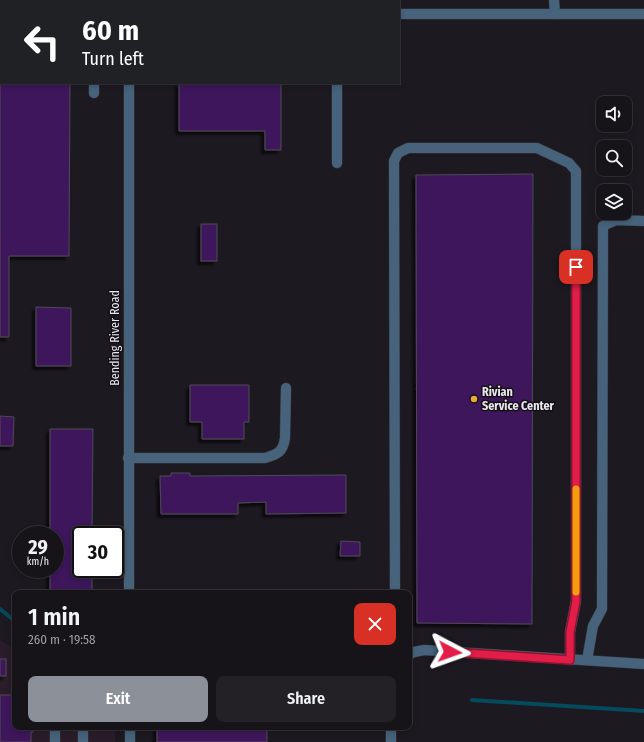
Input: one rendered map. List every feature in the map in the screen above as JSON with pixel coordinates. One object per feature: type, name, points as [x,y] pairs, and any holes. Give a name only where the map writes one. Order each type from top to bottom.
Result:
[{"type":"street","points":[[554,0],[554,14]]},
{"type":"street","points":[[400,14],[644,14]]},
{"type":"street","name":"Bending River Road","points":[[129,84],[129,590]]},
{"type":"street","points":[[337,84],[337,163]]},
{"type":"street","points":[[395,590],[394,161],[398,153],[408,148],[537,148],[569,162],[576,171],[576,601],[570,632],[570,660]]},
{"type":"street","points":[[587,660],[593,626],[602,609],[603,226],[616,220],[644,221]]},
{"type":"street","points":[[128,458],[266,458],[273,456],[280,452],[284,446],[286,388]]},
{"type":"street","points":[[412,653],[424,650],[644,664]]},
{"type":"street","points":[[55,730],[55,742]]},
{"type":"street","points":[[83,742],[84,730]]},
{"type":"street","points":[[130,730],[130,742]]},
{"type":"street","points":[[391,730],[391,742]]},
{"type":"shaded area","points":[[0,640],[12,648],[12,730],[115,730],[115,742],[0,742]]},
{"type":"building","points":[[0,84],[70,84],[69,256],[9,256],[9,337],[0,337]]},
{"type":"building","points":[[179,84],[281,84],[281,150],[265,150],[265,131],[179,131]]},
{"type":"building","name":"Rivian Service Center","points":[[533,174],[532,624],[417,623],[416,175]]},
{"type":"building","points":[[201,224],[217,224],[217,261],[201,261]]},
{"type":"building","points":[[36,307],[71,308],[71,366],[36,366]]},
{"type":"building","points":[[190,385],[249,385],[249,422],[244,422],[244,439],[202,439],[202,422],[190,422]]},
{"type":"building","points":[[0,416],[14,417],[13,446],[0,446]]},
{"type":"building","points":[[50,429],[93,429],[92,526],[72,526],[72,578],[92,578],[92,590],[50,590],[50,578],[64,578],[64,526],[50,526]]},
{"type":"building","points":[[171,473],[190,473],[190,476],[346,475],[346,513],[266,514],[266,502],[238,503],[238,514],[161,514],[160,476],[171,476]]},
{"type":"building","points":[[341,541],[360,542],[360,556],[340,556]]},
{"type":"building","points":[[0,659],[6,659],[6,676],[0,676]]},
{"type":"building","points":[[0,695],[12,695],[12,730],[33,730],[33,732],[31,732],[31,742],[0,742]]},
{"type":"building","points":[[157,730],[267,730],[267,742],[157,742]]},
{"type":"waterway","points":[[0,609],[12,619]]},
{"type":"waterway","points":[[472,700],[644,711]]},
{"type":"slow traffic","points":[[576,489],[576,592]]},
{"type":"place","name":"Rivian Service Center","points":[[474,399]]},
{"type":"route","points":[[450,652],[570,660],[570,632],[576,601],[576,267]]}]
